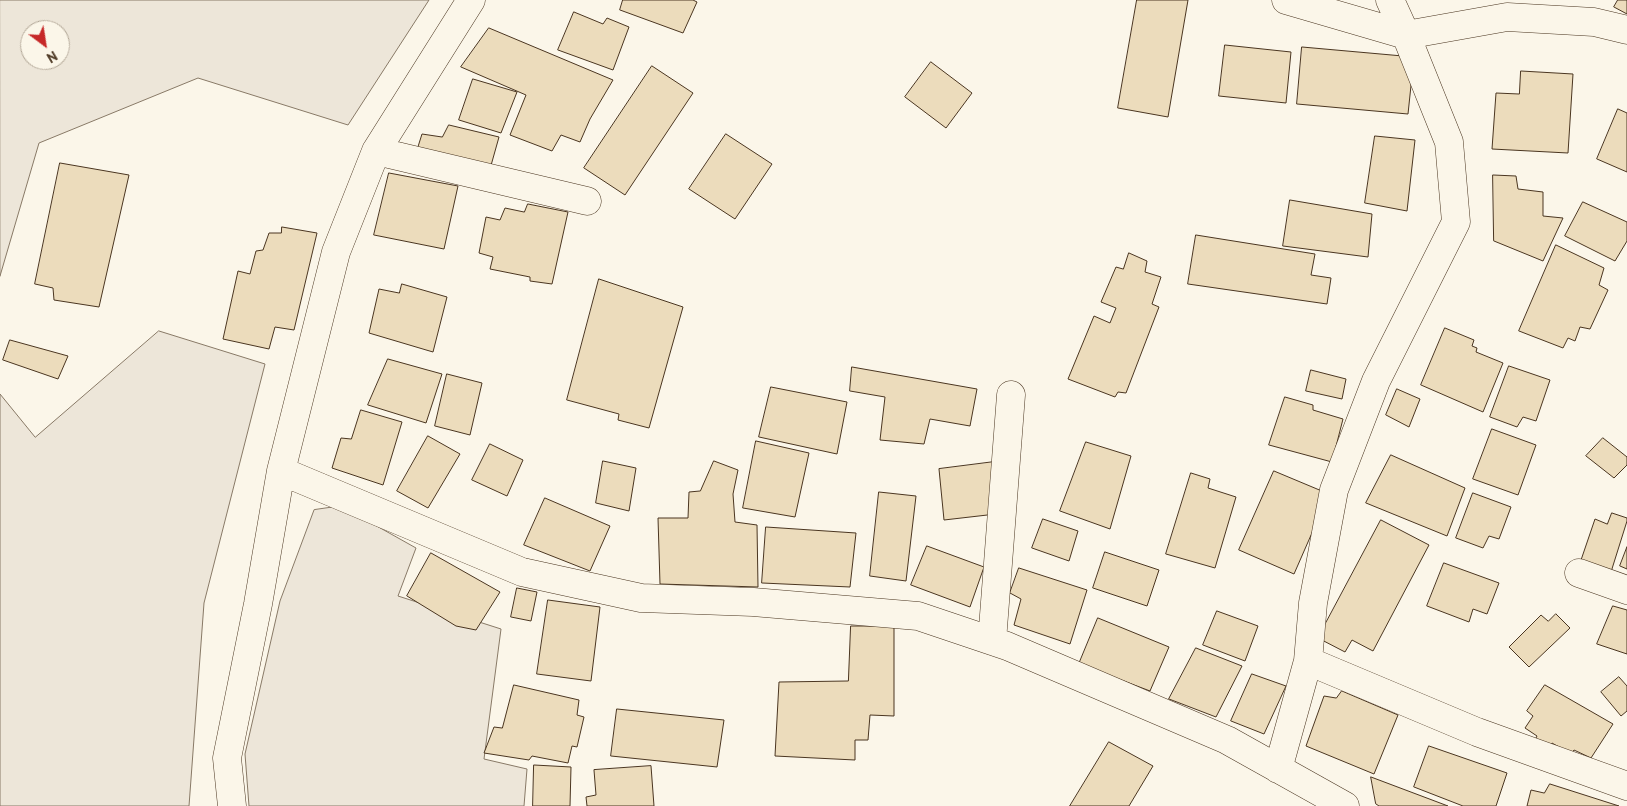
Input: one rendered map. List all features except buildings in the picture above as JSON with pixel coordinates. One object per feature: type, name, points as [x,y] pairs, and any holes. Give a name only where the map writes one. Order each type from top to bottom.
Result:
[{"type":"street","points":[[232,806],[227,758],[258,604],[281,471],[336,252],[376,151],[471,0]]},
{"type":"street","points":[[1286,0],[1406,35],[1507,17],[1592,11],[1627,30]]},
{"type":"street","points":[[1278,769],[1308,661],[1314,603],[1334,490],[1376,381],[1456,222],[1449,142],[1390,0]]},
{"type":"street","points":[[376,151],[587,201]]},
{"type":"street","points":[[992,641],[1011,395]]},
{"type":"street","points":[[281,471],[522,572],[641,598],[753,602],[918,616],[992,641],[1227,740],[1344,806]]},
{"type":"street","points":[[1579,574],[1627,590]]},
{"type":"street","points":[[1308,661],[1477,732],[1627,786]]},
{"type":"shaded area","points":[[0,0],[429,0],[348,125],[198,78],[39,143],[0,276]]},
{"type":"shaded area","points":[[159,331],[265,364],[204,603],[189,806],[0,806],[0,394],[35,437]]},
{"type":"shaded area","points":[[341,506],[416,548],[398,596],[501,629],[484,759],[527,769],[524,806],[249,806],[245,754],[280,601],[314,510]]}]
